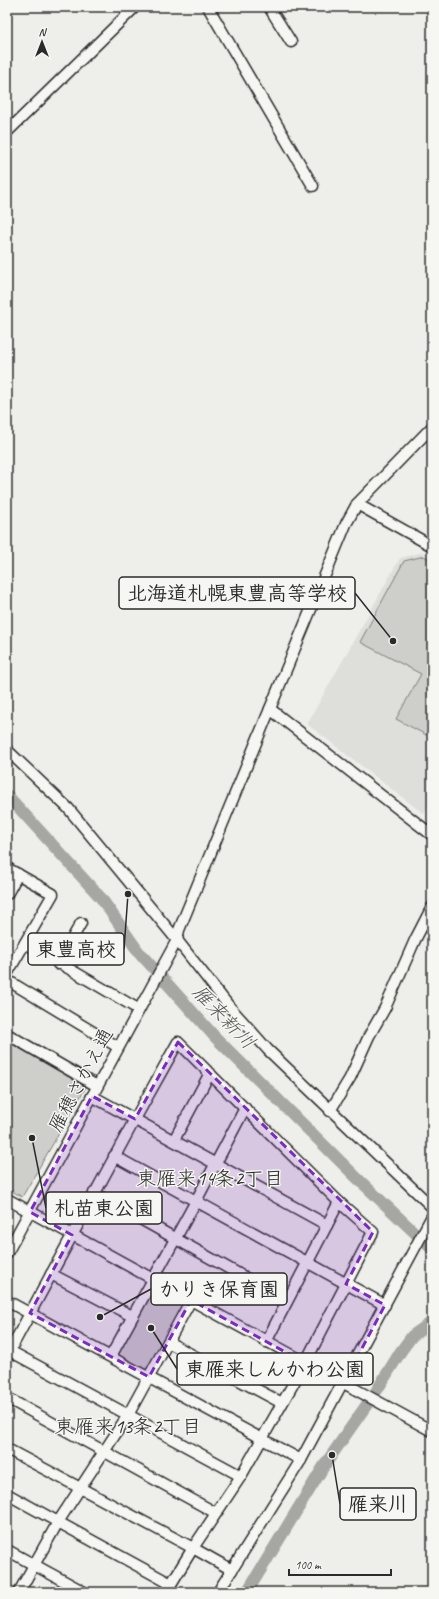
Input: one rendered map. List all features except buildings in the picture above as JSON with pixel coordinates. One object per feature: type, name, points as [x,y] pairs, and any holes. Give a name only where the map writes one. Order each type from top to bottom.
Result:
[{"type":"street","points":[[7,132],[135,7]]},
{"type":"street","points":[[269,7],[291,42]]},
{"type":"street","points":[[212,8],[313,186]]},
{"type":"street","points":[[177,940],[346,524],[357,504],[432,427]]},
{"type":"street","points":[[357,504],[432,546]]},
{"type":"street","points":[[270,709],[432,836]]},
{"type":"street","points":[[7,750],[68,808],[177,940],[228,1005],[263,1044],[330,1111],[432,1207]]},
{"type":"street","points":[[7,868],[53,894],[7,974]]},
{"type":"street","points":[[7,894],[18,874]]},
{"type":"street","points":[[330,1111],[350,1078],[369,1036],[385,1008],[415,940],[432,907]]},
{"type":"street","points":[[58,964],[80,923]]},
{"type":"street","name":"雁穂さかえ通","points":[[7,1253],[138,1009],[177,940]]},
{"type":"street","points":[[25,943],[58,964],[138,1009]]},
{"type":"street","points":[[7,980],[118,1047]]},
{"type":"street","points":[[7,1034],[97,1086]]},
{"type":"street","points":[[7,1494],[58,1522],[168,1588],[241,1476],[305,1363],[373,1232],[339,1202],[178,1042],[114,1156],[8,1353],[241,1476]]},
{"type":"street","points":[[174,1140],[210,1073]]},
{"type":"street","points":[[92,1096],[135,1118],[327,1225]]},
{"type":"street","points":[[111,1356],[245,1108]]},
{"type":"street","points":[[114,1156],[385,1305]]},
{"type":"street","points":[[94,1193],[287,1301]]},
{"type":"street","points":[[7,1199],[432,1432]]},
{"type":"street","points":[[266,1342],[339,1202]]},
{"type":"street","points":[[218,1592],[301,1460],[431,1218]]},
{"type":"street","points":[[51,1274],[132,1316]]},
{"type":"street","points":[[19,1592],[33,1564],[58,1522],[128,1415],[191,1300]]},
{"type":"street","points":[[7,1301],[301,1460]]},
{"type":"street","points":[[168,1342],[282,1403]]},
{"type":"street","points":[[7,1398],[216,1513]]},
{"type":"street","points":[[7,1449],[232,1570]]},
{"type":"street","points":[[7,1550],[84,1592]]},
{"type":"highlighted area","points":[[178,1042],[373,1232],[346,1284],[385,1305],[343,1384],[191,1300],[149,1377],[30,1313],[72,1235],[30,1212],[92,1096],[135,1119]]},
{"type":"shaded area","points":[[423,552],[432,557],[432,803],[430,802],[424,814],[307,724],[400,558]]},
{"type":"shaded area","points":[[424,556],[432,561],[432,738],[396,719],[421,674],[360,642],[404,561]]},
{"type":"shaded area","points":[[7,1041],[86,1087],[22,1197],[7,1188]]},
{"type":"shaded area","points":[[154,1285],[186,1302],[148,1372],[116,1354]]},
{"type":"waterway","name":"雁来新川","points":[[7,795],[101,898],[138,951],[215,1037],[356,1177],[432,1249]]},
{"type":"waterway","points":[[247,1592],[324,1466],[377,1390],[401,1351],[412,1336],[432,1322]]},
{"type":"place","name":"北海道札幌東豊高等学校","points":[[393,641]]},
{"type":"place","name":"東豊高校","points":[[128,894]]},
{"type":"place","name":"札苗東公園","points":[[32,1138]]},
{"type":"place","name":"かりき保育園","points":[[100,1317]]},
{"type":"place","name":"東雁来しんかわ公園","points":[[151,1328]]},
{"type":"place","name":"雁来川","points":[[332,1455]]},
{"type":"district","name":"東雁来14条2丁目","points":[[210,1178]]},
{"type":"district","name":"東雁来13条2丁目","points":[[128,1426]]}]
